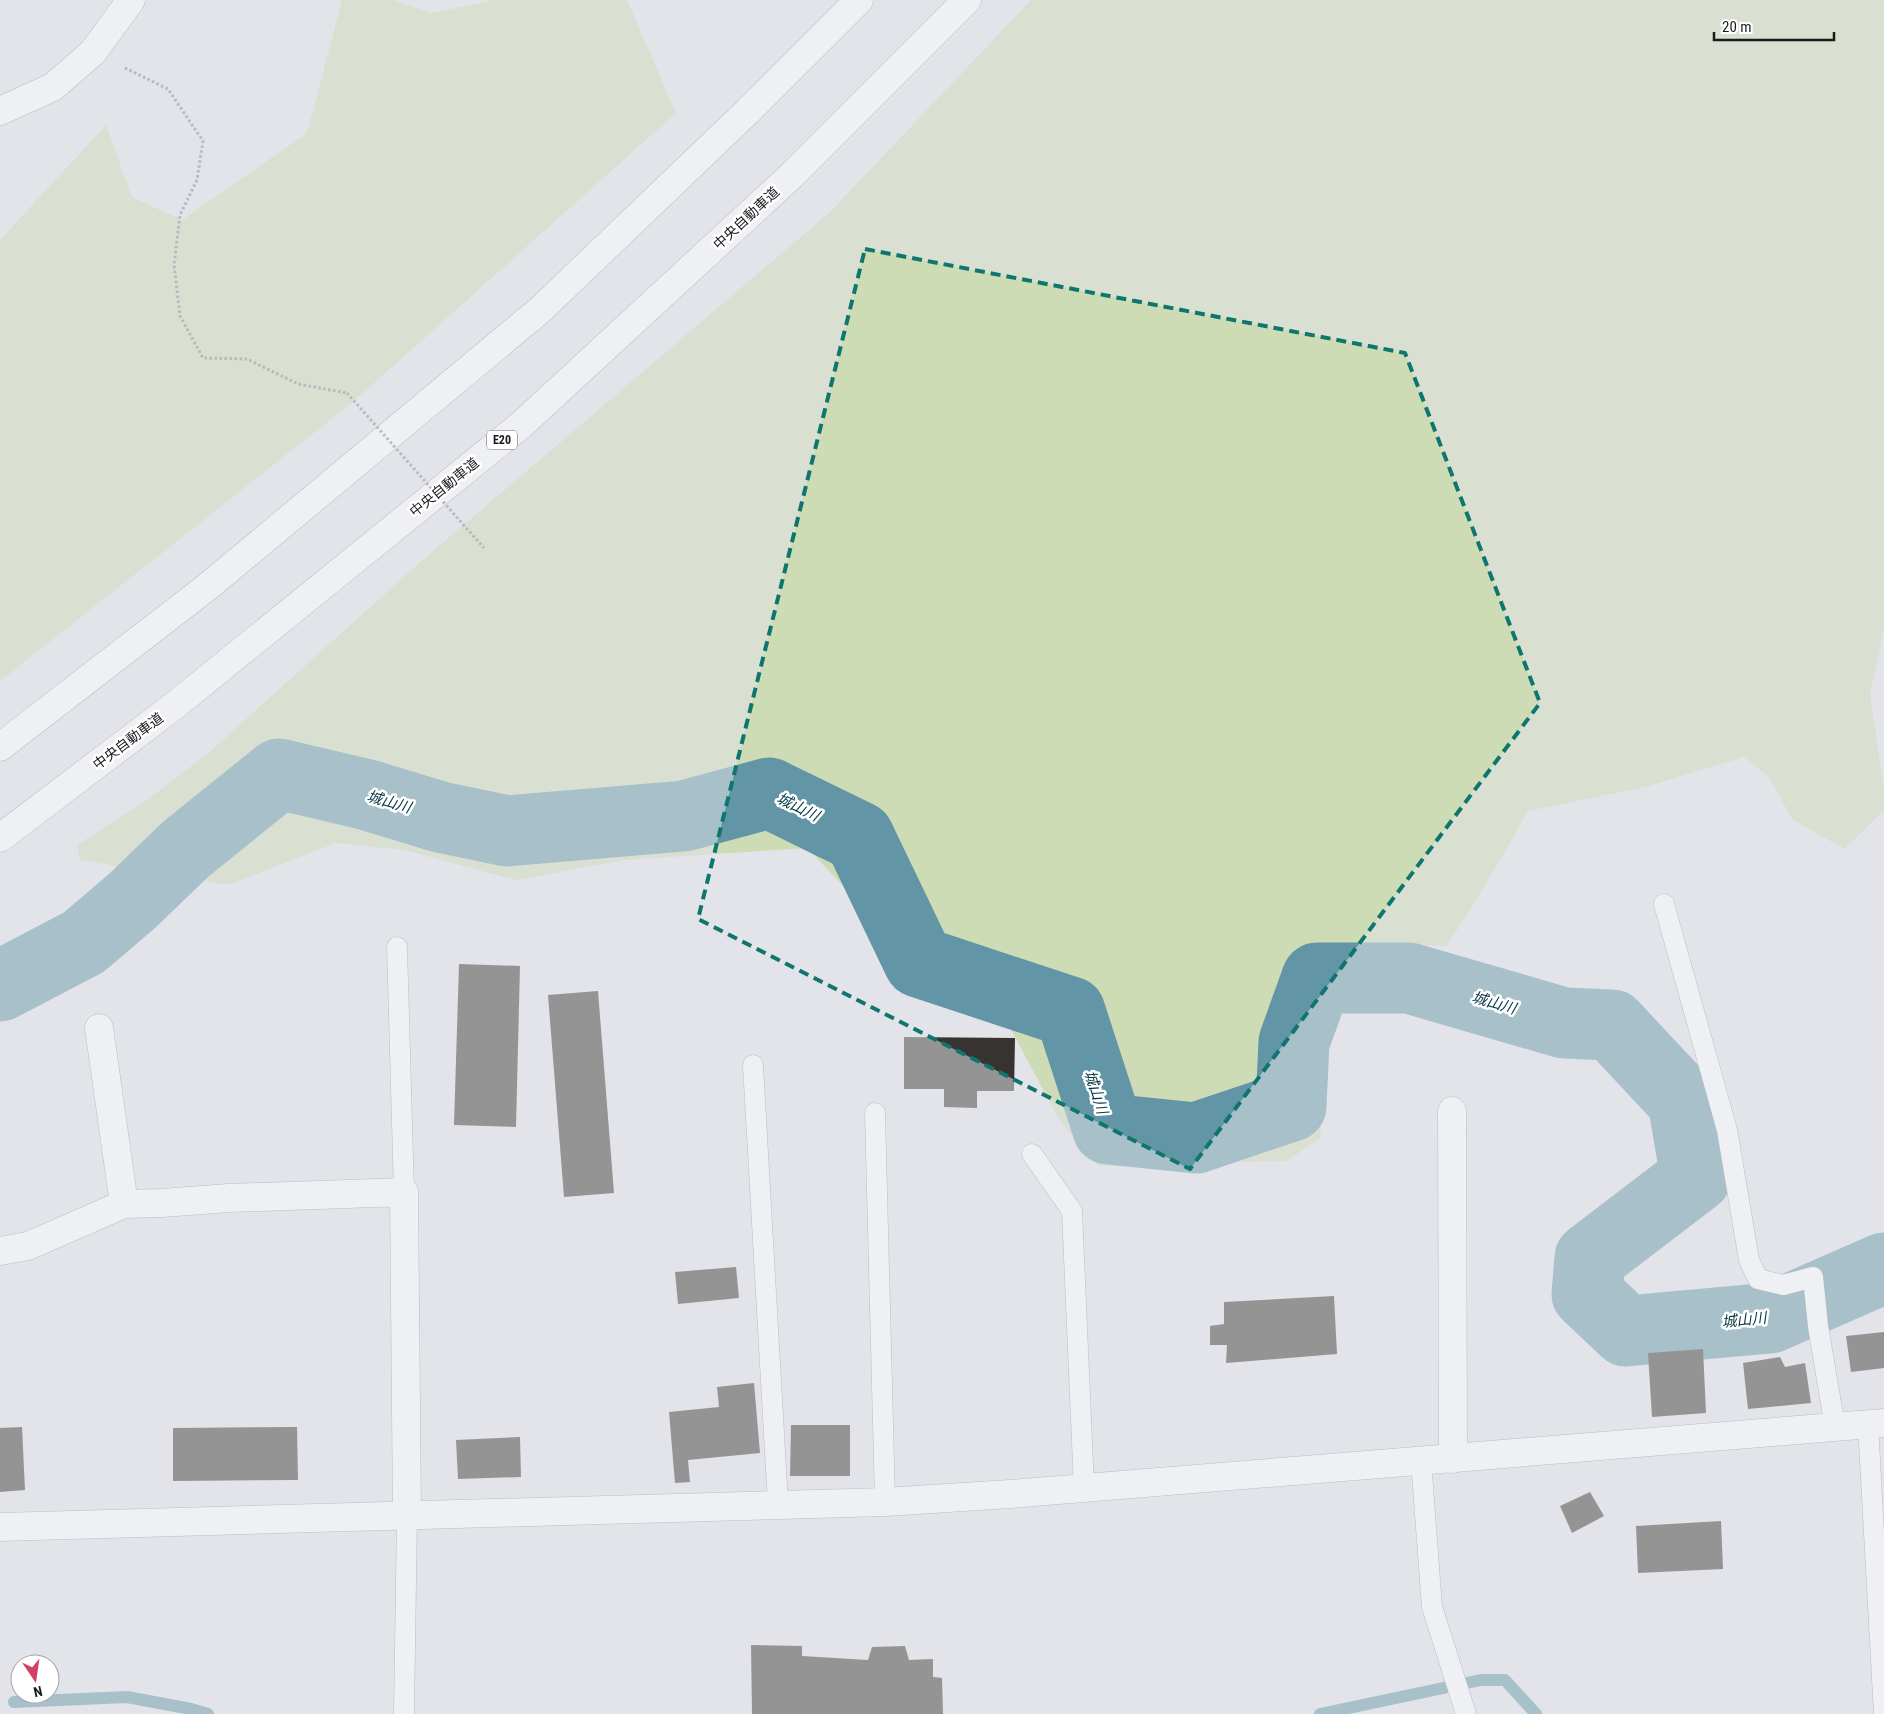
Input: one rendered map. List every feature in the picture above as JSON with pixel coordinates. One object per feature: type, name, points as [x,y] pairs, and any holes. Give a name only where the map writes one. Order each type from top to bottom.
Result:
[{"type":"main road","points":[[0,111],[54,87],[93,52],[131,0]]},
{"type":"main road","points":[[0,747],[206,588],[540,310],[748,112],[859,0]]},
{"type":"main road","name":"中央自動車道","points":[[0,838],[174,706],[521,425],[792,175],[968,0]]},
{"type":"main road","points":[[99,1028],[124,1204]]},
{"type":"main road","points":[[1452,1111],[1453,1459]]},
{"type":"main road","points":[[0,1251],[28,1246],[124,1204],[404,1192],[407,1516]]},
{"type":"main road","points":[[0,1527],[885,1502],[1453,1459],[1876,1424]]},
{"type":"lane","points":[[1664,904],[1727,1130],[1749,1260],[1758,1279],[1782,1285],[1813,1277],[1818,1326],[1835,1427]]},
{"type":"lane","points":[[396,947],[404,1192]]},
{"type":"lane","points":[[752,1065],[778,1504]]},
{"type":"lane","points":[[875,1113],[885,1502]]},
{"type":"lane","points":[[1032,1154],[1072,1211],[1084,1488]]},
{"type":"lane","points":[[1876,1424],[1884,1714]]},
{"type":"lane","points":[[1421,1460],[1432,1607],[1466,1712]]},
{"type":"lane","points":[[404,1714],[407,1516]]},
{"type":"path","points":[[93,52],[168,89],[202,141],[197,180],[180,215],[174,264],[180,316],[203,358],[247,359],[298,384],[347,393],[484,548]]},
{"type":"highlighted area","points":[[865,249],[1405,353],[1540,703],[1190,1169],[698,919]]},
{"type":"green space","points":[[342,0],[393,0],[431,13],[494,0],[627,0],[676,113],[353,402],[0,681],[0,240],[106,125],[132,197],[182,220],[307,133]]},
{"type":"green space","points":[[1031,0],[1884,0],[1884,629],[1870,694],[1884,789],[1884,811],[1844,849],[1792,819],[1769,777],[1744,757],[1645,787],[1528,811],[1447,946],[1352,943],[1315,1031],[1321,1138],[1286,1161],[1099,1166],[1060,1121],[1009,1026],[949,997],[807,848],[626,860],[516,880],[404,850],[336,843],[228,885],[80,860],[77,845],[147,800],[206,755],[426,557],[830,212]]},
{"type":"building","points":[[459,964],[520,966],[516,1127],[454,1125]]},
{"type":"building","points":[[598,991],[614,1193],[564,1197],[548,995]]},
{"type":"building","points":[[904,1037],[1015,1038],[1014,1091],[977,1091],[977,1108],[944,1107],[944,1089],[904,1089]]},
{"type":"building","points":[[736,1267],[739,1298],[678,1304],[675,1272]]},
{"type":"building","points":[[1334,1296],[1337,1354],[1226,1363],[1227,1345],[1210,1345],[1210,1326],[1224,1324],[1224,1302]]},
{"type":"building","points":[[1884,1332],[1884,1368],[1851,1372],[1846,1336]]},
{"type":"building","points":[[1703,1349],[1706,1413],[1652,1417],[1648,1353]]},
{"type":"building","points":[[1780,1357],[1785,1367],[1805,1363],[1811,1403],[1748,1409],[1743,1363]]},
{"type":"building","points":[[754,1383],[760,1453],[688,1460],[690,1482],[675,1483],[669,1412],[719,1407],[717,1387]]},
{"type":"building","points":[[791,1425],[850,1425],[850,1476],[790,1476]]},
{"type":"building","points":[[22,1427],[25,1490],[0,1492],[0,1428]]},
{"type":"building","points":[[297,1427],[298,1480],[173,1481],[173,1428]]},
{"type":"building","points":[[520,1437],[521,1477],[458,1479],[456,1440]]},
{"type":"building","points":[[1590,1492],[1604,1516],[1572,1533],[1560,1506]]},
{"type":"building","points":[[1721,1521],[1723,1569],[1638,1573],[1636,1526]]},
{"type":"building","points":[[751,1645],[802,1646],[802,1656],[868,1660],[872,1647],[905,1646],[909,1660],[933,1659],[933,1677],[942,1678],[943,1714],[752,1714]]},
{"type":"waterway","name":"城山川","points":[[0,986],[84,942],[132,901],[186,849],[279,774],[368,795],[440,817],[507,831],[684,816],[769,793],[859,837],[919,962],[1070,1012],[1108,1129],[1196,1138],[1291,1106],[1294,1042],[1317,978],[1409,978],[1564,1023],[1612,1025],[1683,1101],[1696,1177],[1590,1258],[1587,1294],[1626,1331],[1770,1318],[1884,1268]]},
{"type":"waterway","points":[[1320,1714],[1481,1680],[1505,1680],[1536,1714]]},
{"type":"waterway","points":[[60,1700],[127,1697],[208,1714]]}]
